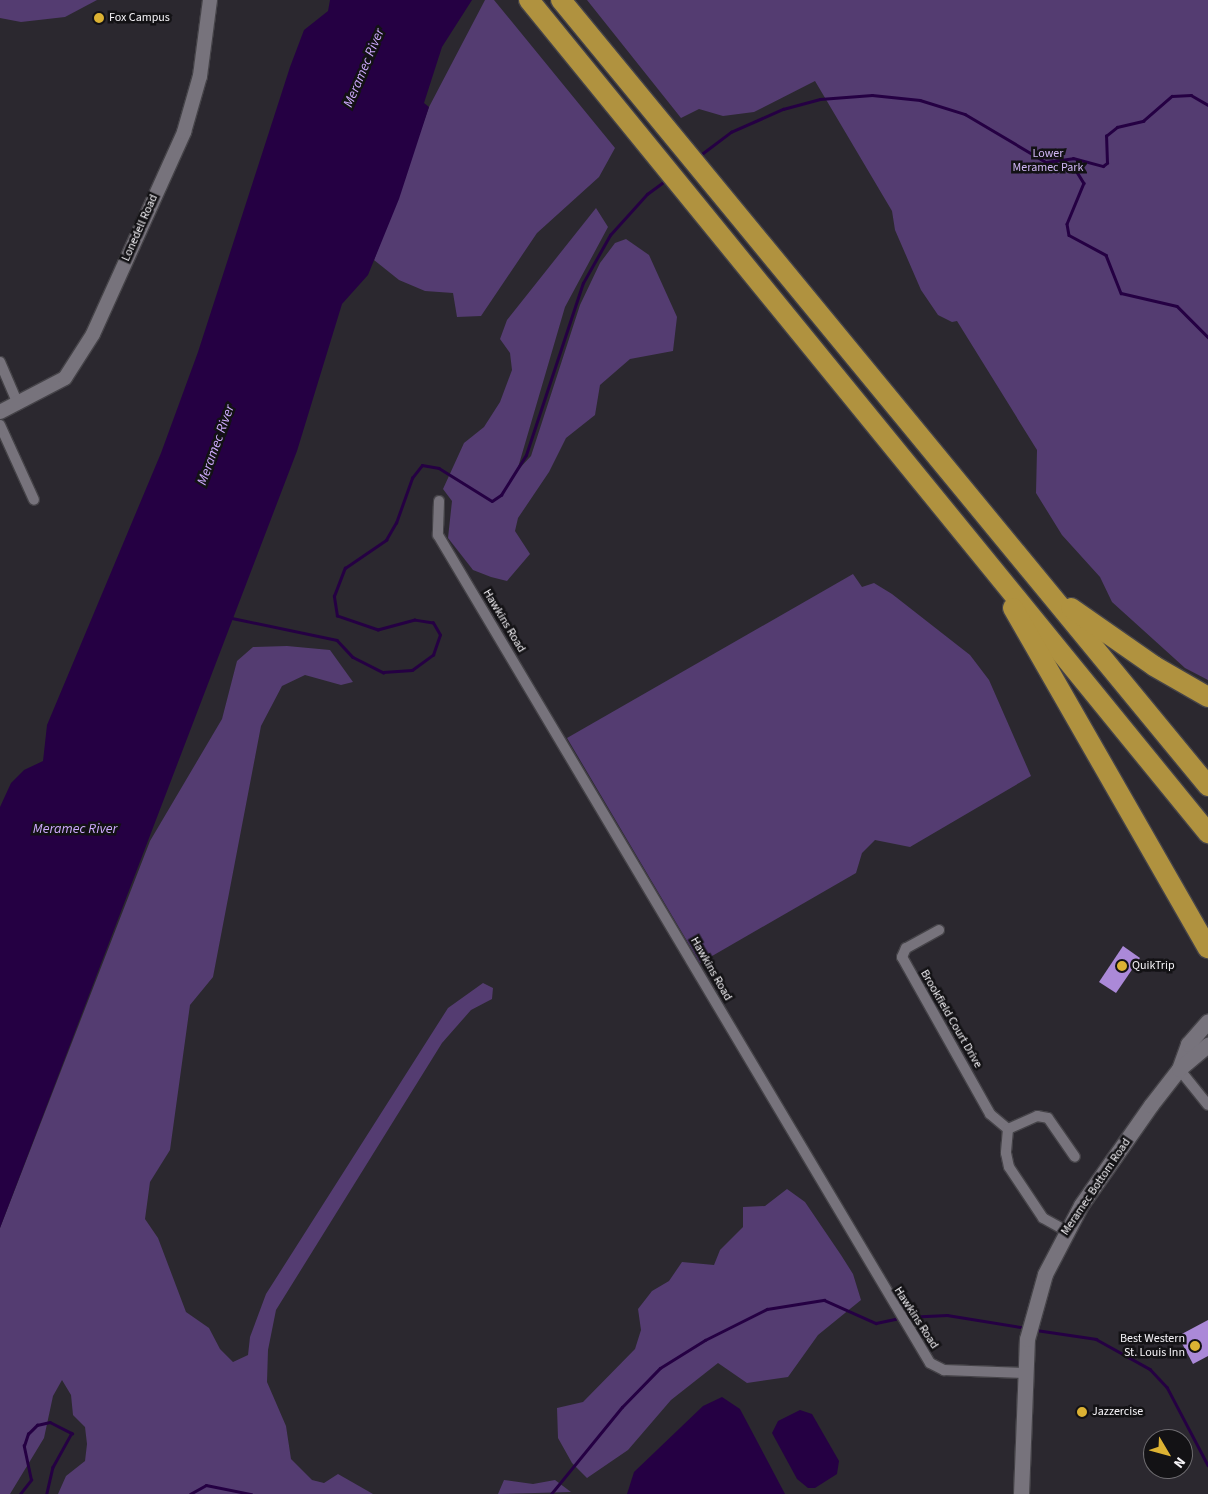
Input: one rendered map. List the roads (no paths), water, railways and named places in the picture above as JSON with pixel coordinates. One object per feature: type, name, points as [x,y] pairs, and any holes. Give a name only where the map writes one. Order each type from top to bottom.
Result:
[{"type":"highway","points":[[529,0],[1208,833]]},
{"type":"highway","points":[[561,0],[736,215],[1053,596],[1208,786]]},
{"type":"highway","points":[[993,569],[1056,689],[1208,948]]},
{"type":"highway","points":[[1053,596],[1154,666],[1208,696]]},
{"type":"main road","name":"Meramec Bottom Road","points":[[1179,1069],[1188,1044],[1208,1021]]},
{"type":"main road","name":"Meramec Bottom Road","points":[[1021,1494],[1024,1373],[1040,1286],[1065,1230],[1179,1069],[1208,1045]]},
{"type":"street","name":"Lonedell Road","points":[[0,412],[18,404],[68,375],[99,320],[187,124],[201,70],[210,0]]},
{"type":"street","points":[[0,362],[18,404]]},
{"type":"street","points":[[0,425],[34,500]]},
{"type":"street","name":"Hawkins Road","points":[[439,501],[438,535],[796,1148],[930,1363],[944,1370],[1024,1373]]},
{"type":"street","name":"Brookfield Court Drive","points":[[939,930],[906,948],[902,957],[990,1114],[1008,1129]]},
{"type":"street","points":[[1179,1069],[1208,1105]]},
{"type":"street","points":[[1065,1230],[1043,1218],[1010,1167],[1006,1152],[1008,1129],[1026,1120],[1044,1117],[1054,1122],[1075,1157]]},
{"type":"water","name":"Meramec River","points":[[330,0],[472,0],[442,47],[424,103],[429,107],[399,199],[368,275],[342,304],[297,451],[0,1228],[0,807],[11,783],[24,770],[43,761],[47,725],[161,453],[198,352],[290,67],[304,30],[328,11]]},
{"type":"water","points":[[722,1397],[740,1409],[785,1494],[627,1494],[634,1472],[703,1406]]},
{"type":"water","points":[[800,1410],[812,1414],[839,1461],[837,1474],[815,1488],[808,1488],[797,1479],[772,1433],[778,1421]]},
{"type":"waterway","points":[[699,156],[731,132],[783,109],[820,99],[872,95],[920,100],[965,114],[1046,162],[1073,158],[1103,166],[1107,163],[1106,136],[1117,127],[1143,121],[1172,96],[1191,95],[1208,105]]},
{"type":"waterway","points":[[1056,163],[1077,172],[1084,183],[1067,224],[1069,235],[1106,255],[1121,293],[1177,306],[1208,337]]},
{"type":"waterway","points":[[232,618],[337,640],[353,657],[383,672],[412,670],[433,655],[440,635],[433,623],[415,620],[378,630],[337,616],[334,596],[345,568],[386,540],[396,523],[412,478],[422,465],[439,468],[492,501],[501,495],[526,455],[583,283],[610,235],[647,194],[666,180]]},
{"type":"waterway","points":[[551,1494],[622,1407],[660,1368],[705,1340],[767,1309],[824,1300],[876,1323],[900,1318]]},
{"type":"waterway","points":[[905,1317],[947,1315],[1026,1328]]},
{"type":"waterway","points":[[1036,1330],[1096,1339],[1150,1369],[1167,1387],[1208,1465]]},
{"type":"waterway","points":[[20,1494],[31,1480],[24,1446],[28,1434],[37,1425],[50,1422],[72,1433],[53,1467],[47,1494]]},
{"type":"waterway","points":[[190,1494],[206,1485],[251,1494]]},
{"type":"place","name":"Fox Campus","points":[[99,18]]},
{"type":"place","name":"QuikTrip","points":[[1122,966]]},
{"type":"place","name":"Best Western St. Louis Inn","points":[[1195,1346]]},
{"type":"place","name":"Jazzercise","points":[[1082,1412]]},
{"type":"park label","name":"Lower Meramec Park","points":[[1048,161]]}]
